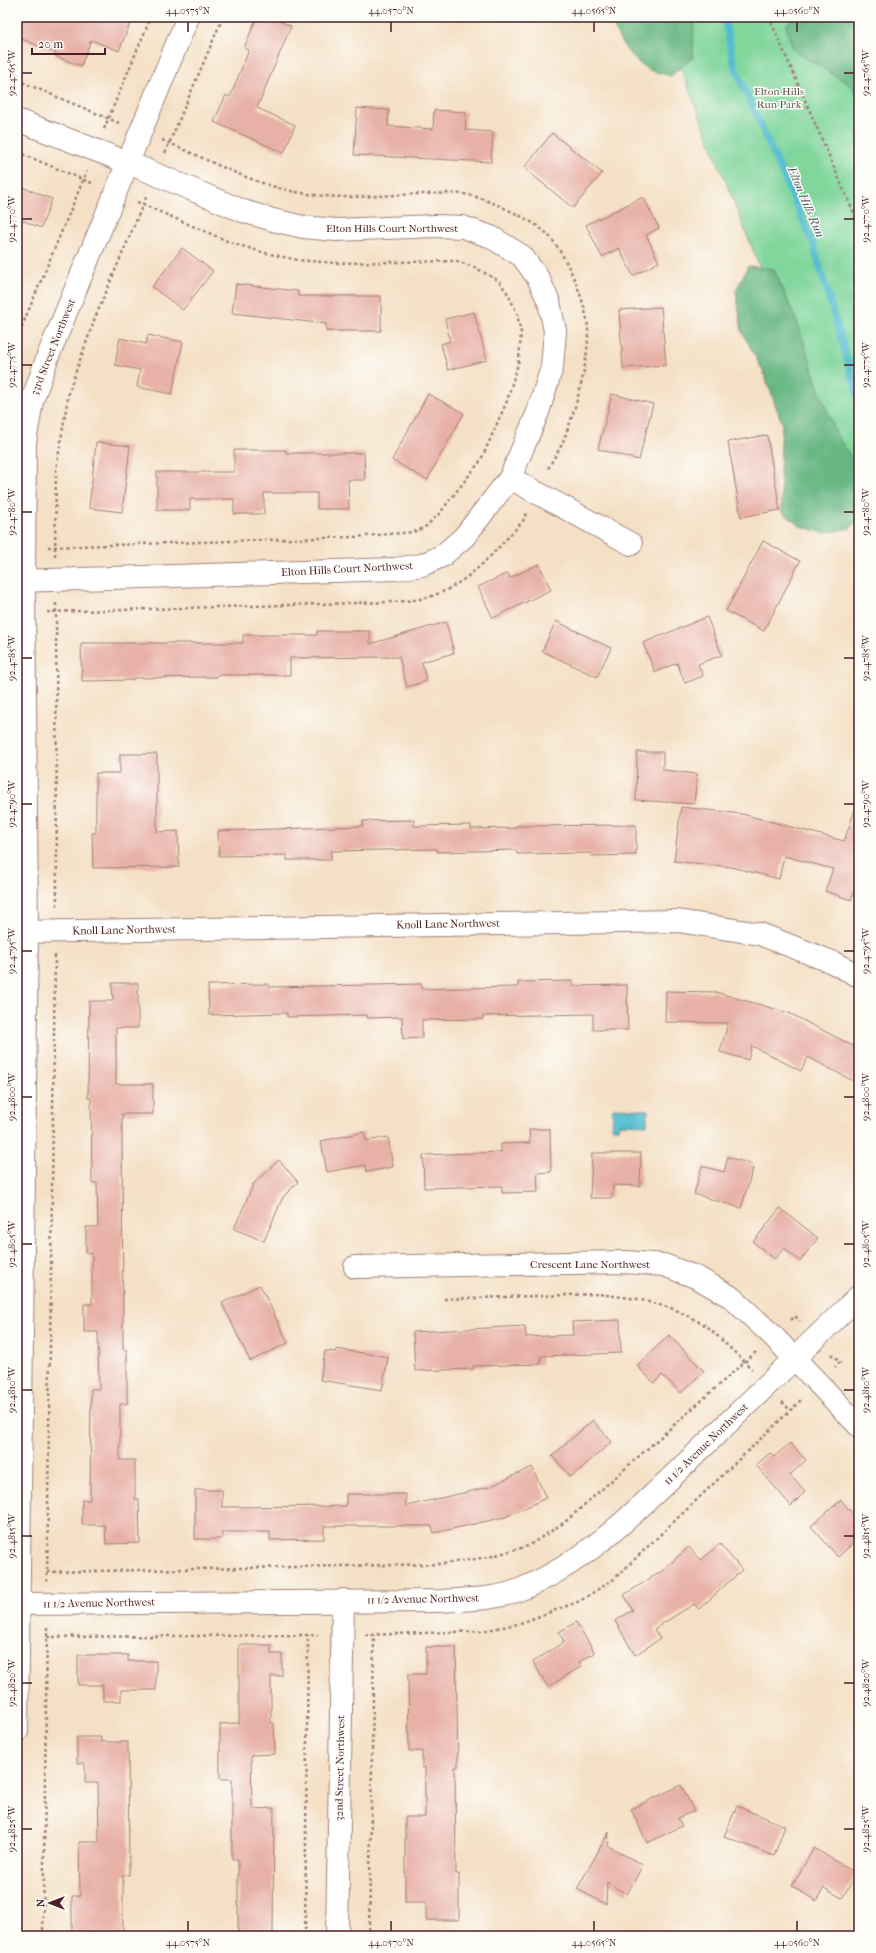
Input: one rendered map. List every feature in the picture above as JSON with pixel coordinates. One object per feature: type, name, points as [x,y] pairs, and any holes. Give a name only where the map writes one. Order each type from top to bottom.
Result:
[{"type":"street","name":"33rd Street Northwest","points":[[17,1731],[19,1604],[22,932],[20,581],[25,442],[32,400],[48,356],[188,17]]},
{"type":"street","name":"Elton Hills Court Northwest","points":[[17,120],[128,163],[243,211],[273,220],[303,227],[336,230],[435,226],[463,227],[491,237],[522,256],[538,278],[546,296],[555,331],[552,367],[538,412],[510,478],[464,537],[442,556],[422,565],[395,569],[20,581]]},
{"type":"street","points":[[510,478],[631,544]]},
{"type":"street","name":"Knoll Lane Northwest","points":[[22,932],[678,921],[760,934],[832,962],[859,976]]},
{"type":"street","name":"Crescent Lane Northwest","points":[[355,1267],[626,1262],[664,1265],[698,1278],[731,1296],[769,1332],[859,1426]]},
{"type":"street","name":"11 1/2 Avenue Northwest","points":[[19,1604],[343,1600],[441,1601],[483,1598],[517,1591],[555,1574],[593,1546],[644,1504],[859,1296]]},
{"type":"street","name":"32nd Street Northwest","points":[[337,1936],[343,1600]]},
{"type":"path","points":[[17,80],[109,119],[151,17]]},
{"type":"path","points":[[223,17],[169,143],[254,181],[308,194],[337,197],[435,194],[469,195],[504,208],[544,231],[566,262],[580,292],[588,328],[584,373],[564,440],[535,492]]},
{"type":"path","points":[[769,17],[859,225]]},
{"type":"path","points":[[17,152],[83,180],[17,338]]},
{"type":"path","points":[[142,204],[232,243],[264,253],[298,260],[335,263],[435,260],[456,261],[476,268],[499,281],[508,294],[517,313],[521,333],[519,360],[507,401],[481,460],[440,514],[424,528],[413,532],[392,535],[55,547],[56,470],[69,392],[95,318],[142,204]]},
{"type":"path","points":[[56,611],[58,897]]},
{"type":"path","points":[[55,963],[47,1572],[442,1564],[489,1557],[528,1546],[565,1522],[745,1362],[707,1326],[674,1308],[638,1299],[598,1294],[444,1299]]},
{"type":"path","points":[[369,1936],[374,1635]]},
{"type":"path","points":[[43,1936],[47,1637],[308,1636],[305,1936]]},
{"type":"path","points":[[853,1936],[859,1926]]},
{"type":"green space","points":[[613,17],[694,17],[693,57],[671,76],[645,68],[632,56],[620,40],[616,32]]},
{"type":"green space","name":"Elton Hills Run Park","points":[[664,17],[859,17],[859,517],[668,36]]},
{"type":"green space","points":[[795,17],[844,17],[859,24],[859,96],[852,86],[793,50],[786,25]]},
{"type":"green space","points":[[748,266],[774,269],[799,327],[819,390],[838,437],[859,470],[859,519],[851,528],[824,533],[800,526],[782,512],[780,470],[782,423],[763,371],[742,332],[736,291]]},
{"type":"water","points":[[613,1108],[648,1110],[647,1125],[619,1124],[618,1128],[612,1128]]},
{"type":"building","points":[[17,17],[113,17],[130,24],[119,51],[91,40],[81,66],[55,56],[56,53],[17,37]]},
{"type":"building","points":[[257,17],[270,17],[291,26],[257,108],[295,125],[284,153],[214,122],[226,95],[230,97],[249,50],[244,48]]},
{"type":"building","points":[[357,108],[389,110],[388,126],[433,129],[434,110],[466,112],[465,130],[493,132],[491,162],[354,155]]},
{"type":"building","points":[[552,133],[602,173],[573,208],[524,168]]},
{"type":"building","points":[[17,185],[52,199],[41,228],[17,218]]},
{"type":"building","points":[[643,197],[659,228],[646,235],[659,262],[633,276],[619,248],[602,257],[586,225]]},
{"type":"building","points":[[182,248],[213,271],[183,310],[152,287]]},
{"type":"building","points":[[236,284],[298,291],[298,296],[381,296],[381,331],[326,331],[326,324],[232,313]]},
{"type":"building","points":[[661,307],[666,365],[623,368],[619,310]]},
{"type":"building","points":[[474,312],[487,360],[448,370],[441,344],[450,341],[445,319]]},
{"type":"building","points":[[148,335],[183,342],[172,394],[137,387],[140,370],[115,365],[120,338],[146,344]]},
{"type":"building","points":[[428,394],[464,413],[427,480],[392,460]]},
{"type":"building","points":[[612,394],[653,404],[639,460],[598,449]]},
{"type":"building","points":[[767,435],[780,510],[741,517],[728,442]]},
{"type":"building","points":[[96,442],[130,446],[122,512],[89,508]]},
{"type":"building","points":[[234,450],[286,450],[286,453],[364,453],[365,480],[348,480],[349,509],[317,509],[317,493],[264,493],[264,514],[234,514],[234,499],[190,499],[190,510],[157,510],[157,472],[234,472]]},
{"type":"building","points":[[763,541],[800,561],[764,631],[726,611]]},
{"type":"building","points":[[539,564],[551,590],[493,618],[478,587],[508,573],[510,578]]},
{"type":"building","points":[[707,617],[722,655],[698,664],[703,676],[685,683],[677,663],[655,672],[643,643]]},
{"type":"building","points":[[556,621],[611,648],[597,677],[542,651]]},
{"type":"building","points":[[446,622],[454,653],[422,662],[427,681],[407,687],[399,657],[290,658],[290,675],[217,675],[217,677],[133,678],[133,680],[82,681],[81,643],[243,643],[243,635],[317,635],[317,631],[370,631],[370,644]]},
{"type":"building","points":[[637,752],[663,752],[663,770],[697,774],[694,804],[636,800]]},
{"type":"building","points":[[120,754],[157,754],[157,832],[178,831],[179,867],[93,868],[92,833],[96,833],[96,773],[120,773]]},
{"type":"building","points":[[857,805],[859,806],[859,878],[851,900],[825,891],[833,869],[784,856],[779,879],[731,867],[674,861],[681,807],[742,814],[844,841]]},
{"type":"building","points":[[414,820],[414,826],[471,825],[471,829],[516,828],[516,826],[636,825],[636,855],[591,856],[591,853],[517,854],[516,850],[437,852],[437,849],[331,851],[331,860],[287,860],[287,855],[219,856],[218,831],[363,826],[363,821]]},
{"type":"building","points":[[573,981],[573,986],[627,985],[628,1030],[593,1030],[593,1014],[483,1016],[483,1019],[422,1020],[422,1038],[403,1039],[402,1017],[367,1018],[367,1015],[287,1017],[287,1013],[209,1015],[208,985],[269,984],[269,987],[422,984],[422,989],[518,987],[518,982]]},
{"type":"building","points":[[112,983],[138,983],[138,1028],[116,1028],[116,1084],[153,1084],[153,1114],[122,1114],[123,1350],[127,1350],[127,1404],[120,1404],[120,1460],[135,1460],[135,1499],[139,1499],[140,1543],[106,1544],[105,1525],[82,1525],[82,1500],[90,1500],[91,1389],[99,1389],[98,1332],[84,1332],[84,1304],[92,1304],[92,1253],[86,1253],[86,1227],[98,1227],[97,1183],[92,1183],[91,1098],[88,1098],[89,1001],[113,1001]]},
{"type":"building","points":[[666,991],[715,992],[789,1013],[859,1049],[859,1084],[808,1057],[801,1071],[752,1046],[748,1060],[720,1052],[728,1023],[665,1022]]},
{"type":"building","points":[[529,1129],[550,1129],[551,1172],[537,1173],[538,1192],[502,1193],[502,1186],[424,1188],[423,1155],[501,1152],[501,1144],[530,1143]]},
{"type":"building","points":[[364,1132],[366,1141],[388,1137],[393,1167],[367,1172],[365,1165],[327,1172],[321,1141]]},
{"type":"building","points":[[592,1153],[641,1153],[640,1186],[613,1185],[612,1198],[590,1198]]},
{"type":"building","points":[[728,1157],[754,1165],[741,1208],[694,1194],[702,1166],[724,1172]]},
{"type":"building","points":[[279,1160],[298,1182],[283,1197],[264,1241],[234,1229],[254,1183]]},
{"type":"building","points":[[780,1208],[818,1238],[800,1261],[784,1248],[775,1259],[753,1242]]},
{"type":"building","points":[[260,1285],[288,1343],[250,1361],[222,1303]]},
{"type":"building","points":[[620,1320],[621,1353],[541,1356],[541,1364],[473,1366],[474,1369],[415,1371],[413,1332],[525,1326],[526,1337],[573,1335],[572,1322]]},
{"type":"building","points":[[669,1335],[704,1371],[681,1393],[662,1375],[654,1383],[637,1366]]},
{"type":"building","points":[[336,1349],[388,1357],[382,1390],[320,1380],[325,1351],[336,1352]]},
{"type":"building","points":[[593,1420],[612,1442],[571,1477],[552,1456]]},
{"type":"building","points":[[790,1443],[806,1460],[790,1475],[805,1492],[791,1506],[756,1465],[770,1453],[774,1457]]},
{"type":"building","points":[[532,1467],[546,1498],[505,1517],[434,1533],[432,1526],[324,1526],[324,1539],[270,1540],[270,1532],[222,1532],[222,1539],[195,1539],[195,1490],[222,1490],[222,1507],[346,1506],[346,1494],[406,1494],[406,1506],[489,1487]]},
{"type":"building","points":[[841,1500],[859,1521],[859,1538],[838,1557],[811,1526]]},
{"type":"building","points":[[720,1544],[742,1570],[699,1609],[694,1604],[654,1629],[660,1639],[635,1655],[615,1621],[633,1610],[624,1595],[662,1571],[689,1547],[701,1560]]},
{"type":"building","points":[[576,1622],[595,1653],[579,1662],[582,1666],[548,1687],[533,1662],[564,1642],[559,1632]]},
{"type":"building","points":[[239,1645],[271,1645],[271,1654],[282,1654],[282,1676],[271,1676],[271,1723],[274,1723],[275,1754],[251,1755],[252,1809],[274,1808],[273,1936],[238,1936],[238,1859],[232,1859],[232,1779],[220,1779],[220,1724],[239,1723]]},
{"type":"building","points":[[426,1647],[456,1647],[458,1767],[455,1767],[456,1874],[459,1874],[459,1920],[426,1920],[426,1902],[405,1902],[405,1817],[425,1817],[425,1767],[422,1768],[422,1751],[409,1751],[408,1674],[426,1674]]},
{"type":"building","points":[[78,1655],[128,1655],[128,1661],[156,1661],[156,1690],[121,1690],[121,1701],[103,1701],[103,1685],[78,1685]]},
{"type":"building","points":[[77,1737],[101,1737],[101,1742],[128,1742],[129,1875],[123,1875],[123,1936],[72,1936],[72,1896],[80,1896],[79,1842],[99,1842],[98,1783],[85,1783],[85,1763],[77,1763]]},
{"type":"building","points":[[681,1785],[694,1811],[678,1818],[682,1826],[647,1843],[631,1809]]},
{"type":"building","points":[[737,1806],[785,1826],[774,1856],[724,1836]]},
{"type":"building","points":[[609,1832],[608,1846],[643,1865],[627,1894],[607,1882],[606,1904],[577,1889]]},
{"type":"building","points":[[814,1848],[857,1874],[842,1898],[824,1888],[816,1901],[792,1886]]},
{"type":"waterway","name":"Elton Hills Run","points":[[724,17],[734,65],[812,241],[859,399]]}]
